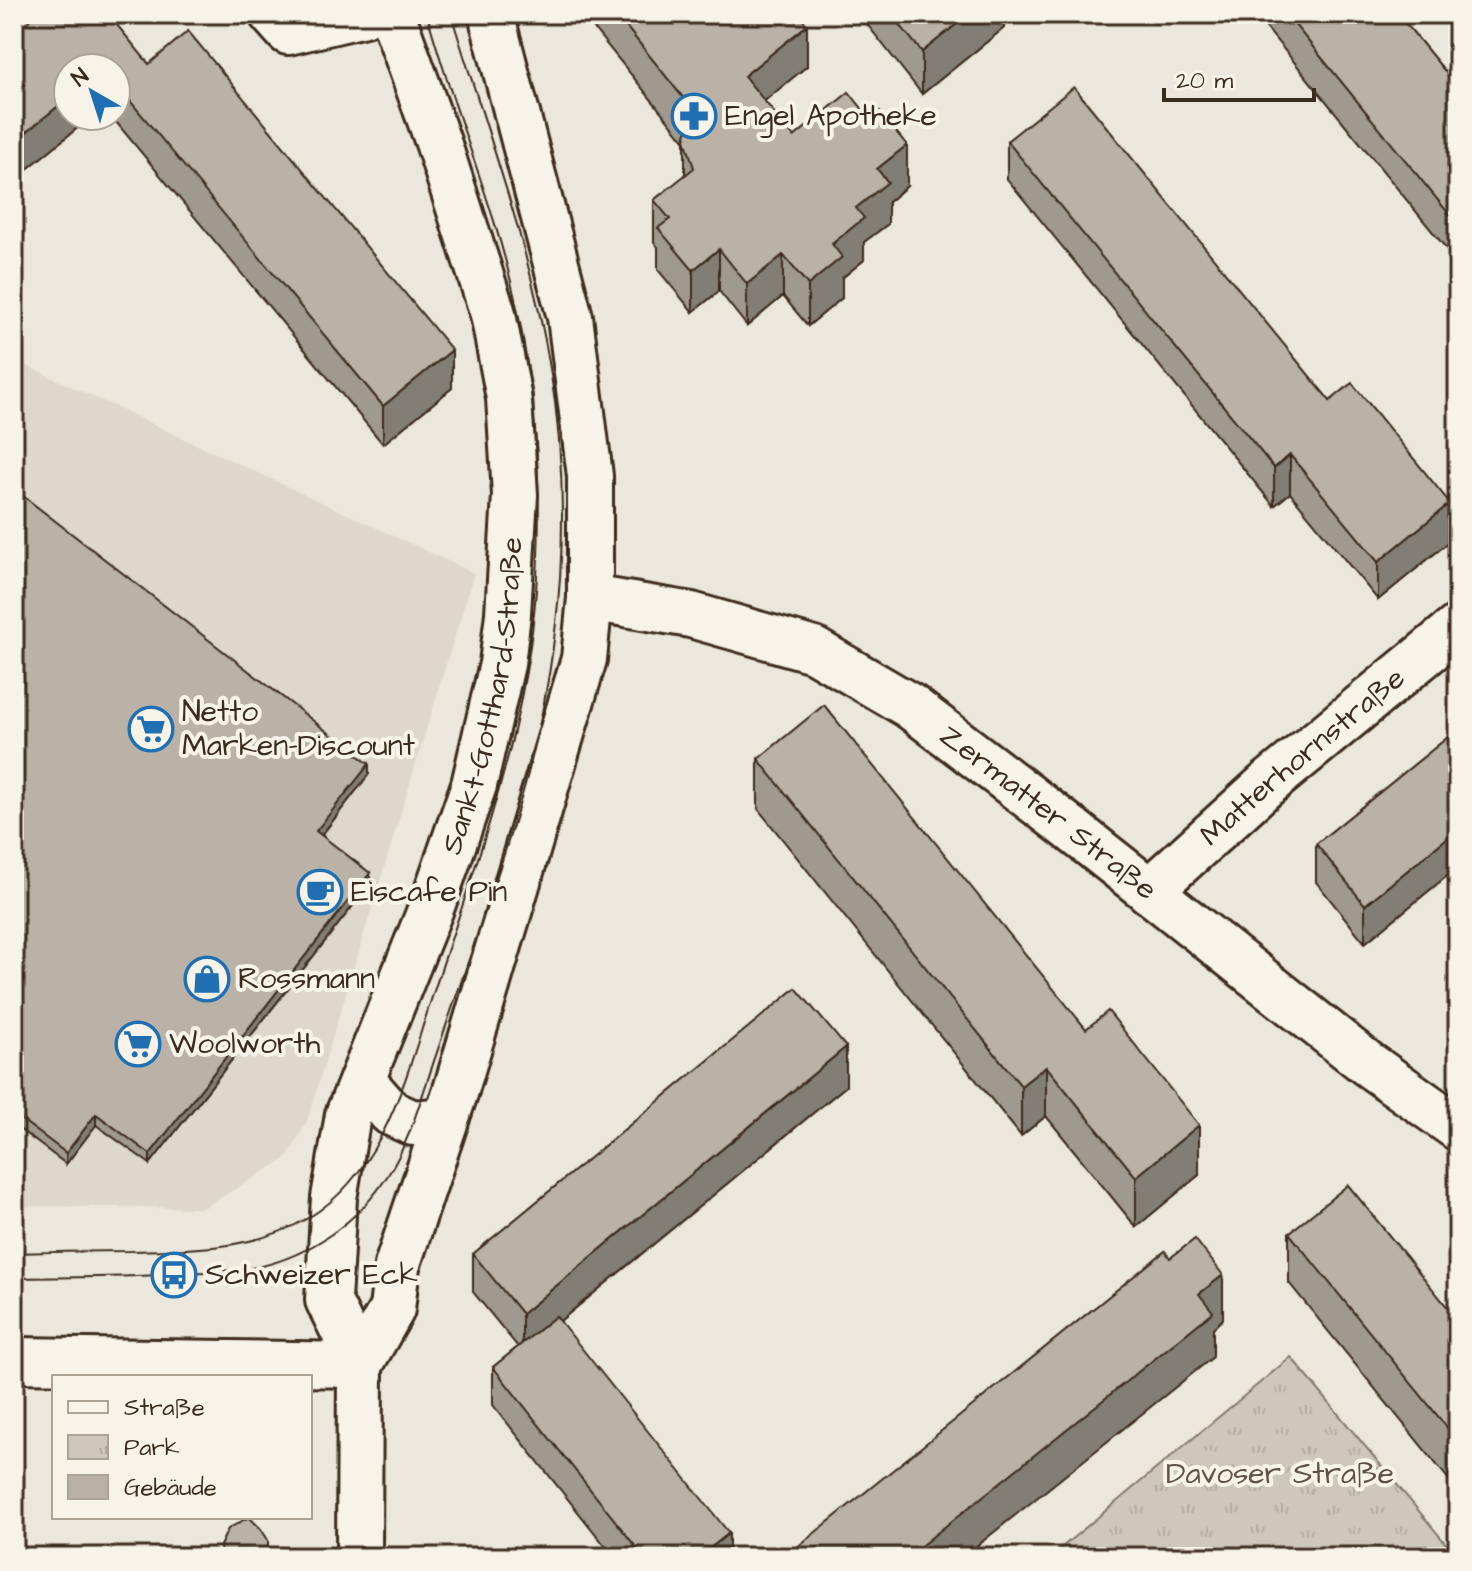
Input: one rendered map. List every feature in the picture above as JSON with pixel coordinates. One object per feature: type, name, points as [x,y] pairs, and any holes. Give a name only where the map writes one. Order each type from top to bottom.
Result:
[{"type":"street","points":[[272,14],[288,32],[364,14]]},
{"type":"street","name":"Sankt-Gotthard-Straße","points":[[359,1557],[360,1365],[328,1300],[336,1183],[348,1115],[433,903],[474,785],[502,664],[515,495],[509,398],[493,314],[438,142],[392,14]]},
{"type":"street","name":"Sankt-Gotthard-Straße","points":[[360,1365],[392,1309],[397,1266],[446,1120],[584,659],[590,598],[590,476],[570,317],[491,14]]},
{"type":"street","name":"Zermatter Straße","points":[[590,598],[691,615],[814,650],[910,706],[1368,1064],[1455,1121]]},
{"type":"street","name":"Matterhornstraße","points":[[1149,891],[1265,786],[1458,627]]},
{"type":"street","points":[[362,1080],[391,1113],[413,1123],[446,1120]]},
{"type":"street","points":[[14,1360],[360,1365]]},
{"type":"shaded area","points":[[14,360],[474,573],[307,1121],[287,1158],[203,1208],[14,1206]]},
{"type":"green space","name":"Davoser Straße","points":[[1291,1357],[1457,1557],[1050,1557]]},
{"type":"building","points":[[37,14],[108,14],[149,64],[188,31],[452,350],[383,406],[132,103],[132,52],[52,52],[52,111],[14,142],[14,33]]},
{"type":"building","points":[[616,14],[799,14],[807,25],[744,76],[794,137],[849,92],[865,112],[874,105],[907,145],[877,169],[888,182],[856,208],[864,218],[832,244],[842,257],[808,285],[783,255],[747,284],[719,249],[693,270],[658,228],[670,219],[654,200],[694,168],[685,139],[693,110]]},
{"type":"building","points":[[891,14],[969,14],[922,52]]},
{"type":"building","points":[[1286,14],[1398,14],[1458,87],[1458,225]]},
{"type":"building","points":[[1074,87],[1330,401],[1352,383],[1450,503],[1378,562],[1290,455],[1274,468],[1007,141]]},
{"type":"building","points":[[14,489],[369,764],[316,831],[370,873],[150,1154],[96,1114],[66,1153],[14,1114]]},
{"type":"building","points":[[824,705],[1086,1029],[1108,1011],[1199,1125],[1136,1177],[1046,1066],[1021,1086],[758,759]]},
{"type":"building","points":[[1458,729],[1458,829],[1365,905],[1316,844]]},
{"type":"building","points":[[796,988],[846,1047],[522,1314],[473,1254]]},
{"type":"building","points":[[1348,1185],[1458,1320],[1458,1441],[1289,1233]]},
{"type":"building","points":[[1195,1239],[1223,1275],[1199,1294],[1213,1312],[907,1557],[786,1556],[1165,1251],[1170,1258]]},
{"type":"building","points":[[556,1316],[729,1533],[699,1557],[644,1557],[493,1367]]},
{"type":"building","points":[[251,1519],[268,1540],[268,1557],[221,1557],[220,1546],[228,1529]]},
{"type":"tram line","points":[[14,1253],[201,1248],[245,1242],[288,1229],[335,1198],[357,1173],[376,1146],[404,1084],[505,768],[530,646],[538,549],[537,452],[526,355],[517,308],[498,234],[427,14]]},
{"type":"tram line","points":[[14,1278],[237,1270],[277,1262],[332,1234],[363,1207],[388,1175],[416,1116],[526,781],[548,679],[560,576],[562,524],[557,420],[541,323],[506,190],[451,14]]},
{"type":"place","name":"Engel Apotheke","points":[[694,116]]},
{"type":"place","name":"Netto Marken-Discount","points":[[151,729]]},
{"type":"place","name":"Eiscafe Pin","points":[[320,892]]},
{"type":"place","name":"Rossmann","points":[[207,979]]},
{"type":"place","name":"Woolworth","points":[[138,1044]]},
{"type":"place","name":"Schweizer Eck","points":[[174,1275]]}]
